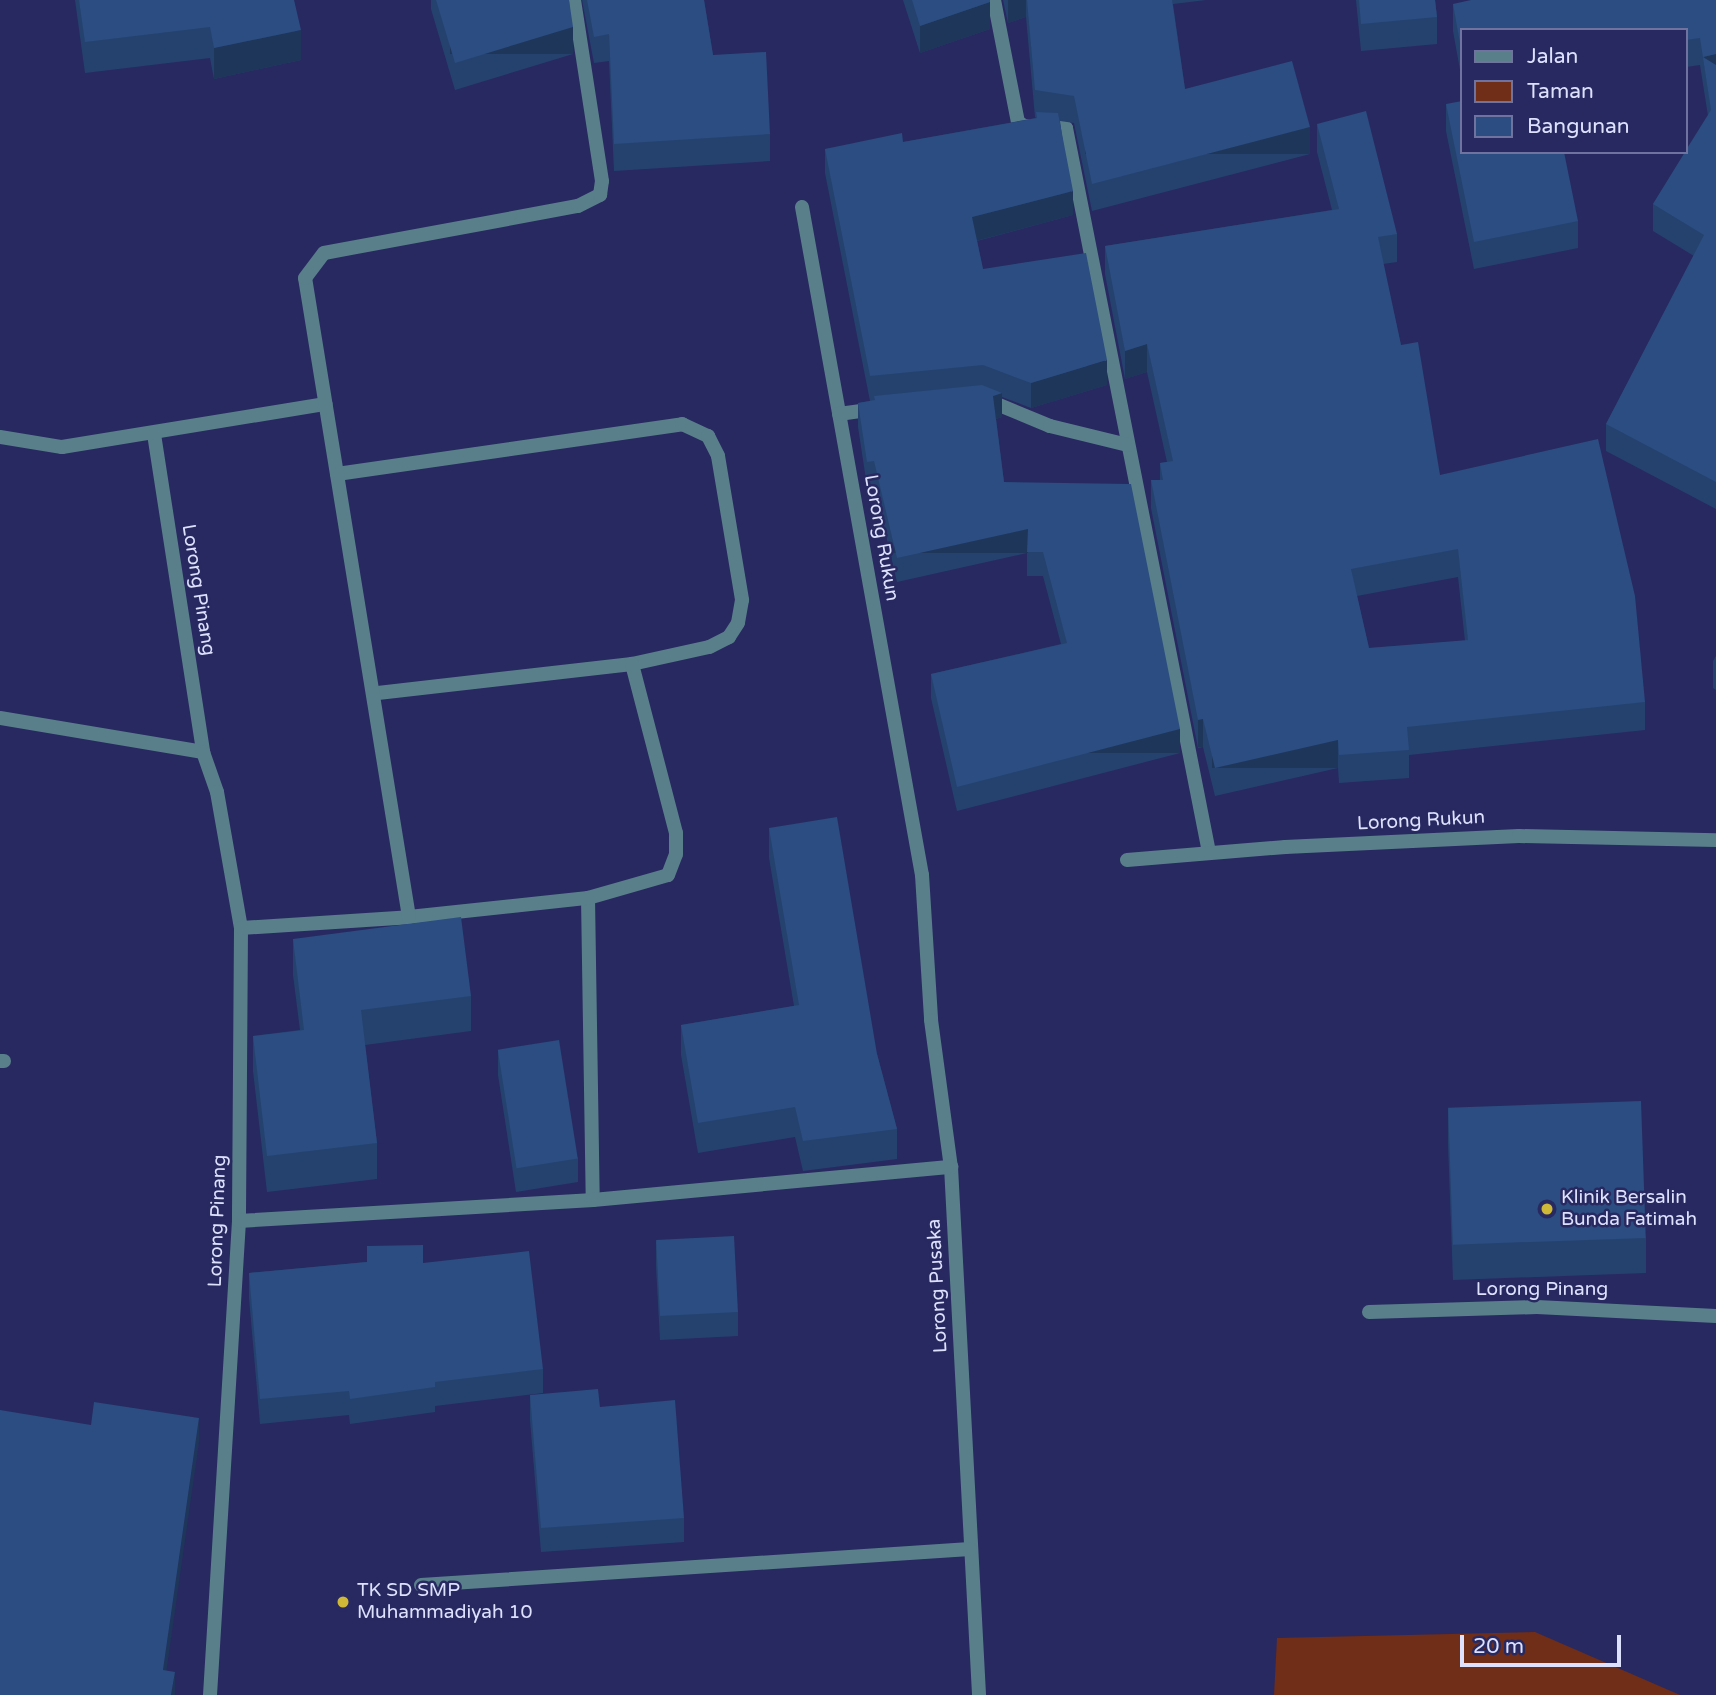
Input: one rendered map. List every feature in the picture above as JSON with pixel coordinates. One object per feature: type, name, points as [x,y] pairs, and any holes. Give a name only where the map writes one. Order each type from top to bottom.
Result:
[{"type":"street","points":[[409,917],[376,693],[305,278],[324,253],[578,206],[600,195],[602,181],[574,0]]},
{"type":"street","points":[[995,0],[1018,122],[1024,126],[1066,128],[1209,852]]},
{"type":"street","name":"Lorong Rukun","points":[[802,207],[922,876]]},
{"type":"street","points":[[975,399],[1050,426],[1128,446]]},
{"type":"street","points":[[0,438],[62,447],[326,404]]},
{"type":"street","points":[[839,414],[895,407]]},
{"type":"street","points":[[337,474],[682,425],[702,432],[718,456],[742,600],[738,623],[729,637],[709,647],[632,664],[376,693]]},
{"type":"street","name":"Lorong Pinang","points":[[154,434],[203,752],[217,792],[241,928],[239,1221],[211,1695]]},
{"type":"street","points":[[241,928],[409,917],[588,898],[641,886],[668,874],[676,855],[676,833],[632,664]]},
{"type":"street","points":[[0,718],[203,752]]},
{"type":"street","name":"Lorong Rukun","points":[[1128,860],[1209,852],[1519,836],[1716,840]]},
{"type":"street","name":"Lorong Pusaka","points":[[922,876],[931,1020],[951,1167],[979,1695]]},
{"type":"street","points":[[588,898],[593,1199]]},
{"type":"street","points":[[239,1221],[593,1199],[951,1167]]},
{"type":"street","name":"Lorong Pinang","points":[[1369,1312],[1537,1307],[1716,1316]]},
{"type":"street","points":[[421,1585],[970,1549]]},
{"type":"green space","points":[[1535,1632],[1680,1695],[1274,1695],[1277,1638]]},
{"type":"building","points":[[79,0],[294,0],[301,30],[214,48],[210,27],[85,42]]},
{"type":"building","points":[[436,0],[569,0],[573,27],[455,63]]},
{"type":"building","points":[[587,0],[704,0],[713,55],[766,52],[770,134],[614,144],[609,34],[594,37]]},
{"type":"building","points":[[912,0],[990,0],[990,2],[920,26]]},
{"type":"building","points":[[1027,0],[1172,0],[1185,89],[1292,61],[1310,127],[1092,184],[1074,96],[1035,90]]},
{"type":"building","points":[[1359,0],[1435,0],[1437,17],[1361,24]]},
{"type":"building","points":[[1471,0],[1716,0],[1716,54],[1703,57],[1716,65],[1716,482],[1606,424],[1704,235],[1653,204],[1684,154],[1688,154],[1688,147],[1711,110],[1700,38],[1688,40],[1688,28],[1460,28],[1460,43],[1453,4]]},
{"type":"building","points":[[1460,101],[1460,154],[1564,154],[1578,221],[1474,242],[1446,104]]},
{"type":"building","points":[[1366,111],[1397,234],[1378,237],[1401,345],[1418,342],[1440,475],[1598,439],[1635,596],[1645,702],[1407,727],[1409,750],[1339,755],[1338,740],[1215,768],[1203,719],[1198,720],[1151,480],[1163,480],[1160,463],[1173,461],[1147,344],[1125,351],[1105,246],[1339,209],[1317,124]],"holes":[[[1458,549],[1468,640],[1369,648],[1351,569]]]},
{"type":"building","points":[[1036,112],[1058,113],[1073,191],[972,217],[983,269],[1086,253],[1107,360],[1031,383],[983,365],[870,376],[825,149],[902,133],[903,142],[1037,118]]},
{"type":"building","points":[[982,385],[1002,393],[993,396],[1004,482],[1131,484],[1180,729],[957,787],[931,674],[1067,643],[1043,552],[1027,552],[1028,529],[897,558],[874,461],[867,462],[858,403],[875,400],[874,396]]},
{"type":"building","points":[[837,817],[877,1054],[897,1129],[803,1141],[795,1107],[698,1123],[681,1025],[799,1005],[769,828]]},
{"type":"building","points":[[461,917],[471,996],[361,1010],[377,1143],[267,1156],[253,1036],[304,1030],[293,939]]},
{"type":"building","points":[[559,1040],[578,1159],[517,1168],[498,1050]]},
{"type":"building","name":"Klinik Bersalin Bunda Fatimah","points":[[1641,1101],[1646,1238],[1453,1245],[1448,1108]]},
{"type":"building","points":[[734,1236],[738,1312],[660,1316],[656,1240]]},
{"type":"building","points":[[423,1245],[423,1263],[529,1251],[543,1369],[435,1382],[435,1387],[350,1399],[349,1391],[260,1399],[249,1273],[367,1262],[367,1246]]},
{"type":"building","points":[[598,1389],[600,1407],[675,1400],[684,1518],[541,1528],[530,1395]]},
{"type":"building","points":[[94,1402],[199,1418],[163,1670],[175,1672],[171,1695],[0,1695],[0,1410],[91,1425]]},
{"type":"place","name":"Klinik Bersalin Bunda Fatimah","points":[[1547,1209]]},
{"type":"place","name":"TK SD SMP Muhammadiyah 10","points":[[343,1602]]}]
